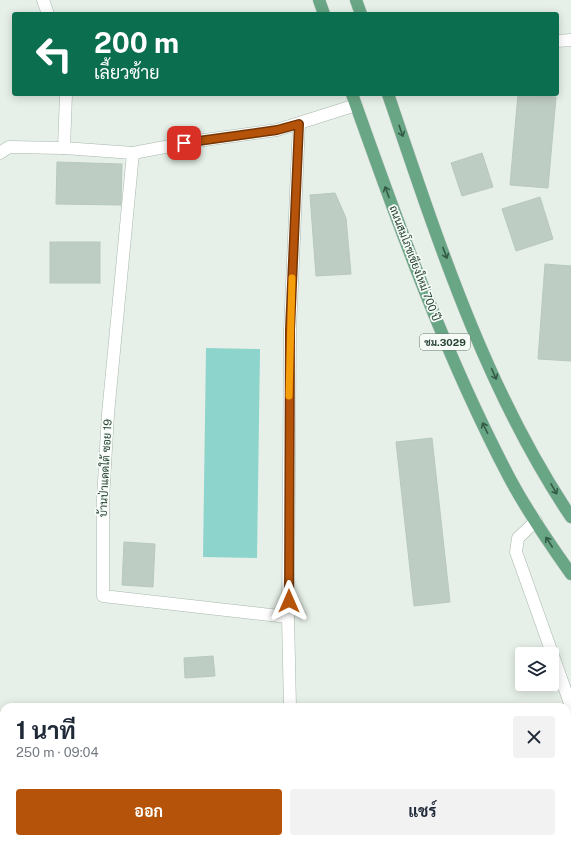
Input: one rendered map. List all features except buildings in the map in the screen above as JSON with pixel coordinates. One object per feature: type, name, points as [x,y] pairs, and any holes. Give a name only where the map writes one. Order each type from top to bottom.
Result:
[{"type":"main road","points":[[319,0],[323,12]]},
{"type":"main road","points":[[356,0],[360,12]]},
{"type":"main road","name":"ชม.3029","points":[[389,96],[466,312],[509,407],[571,517]]},
{"type":"main road","name":"ถนนสมโภชเชียงใหม่ 700 ปี","points":[[354,100],[406,245],[456,369],[510,478],[571,574]]},
{"type":"street","points":[[43,0],[47,12]]},
{"type":"street","points":[[559,41],[571,40]]},
{"type":"street","points":[[64,148],[66,96]]},
{"type":"street","points":[[0,153],[9,147],[64,148],[133,153],[197,141],[277,130],[299,124],[354,100]]},
{"type":"street","points":[[290,703],[288,617],[290,330],[299,124]]},
{"type":"street","name":"บ้านป่าแดดใต้ ซอย 19","points":[[133,153],[108,414],[103,499],[103,596],[288,617]]},
{"type":"street","points":[[536,521],[518,538],[516,552],[570,703]]},
{"type":"water","points":[[206,348],[260,349],[257,558],[203,557]]},
{"type":"slow traffic","points":[[289,396],[292,278]]},
{"type":"route","points":[[184,143],[277,130],[299,124],[290,330],[289,601]]}]
